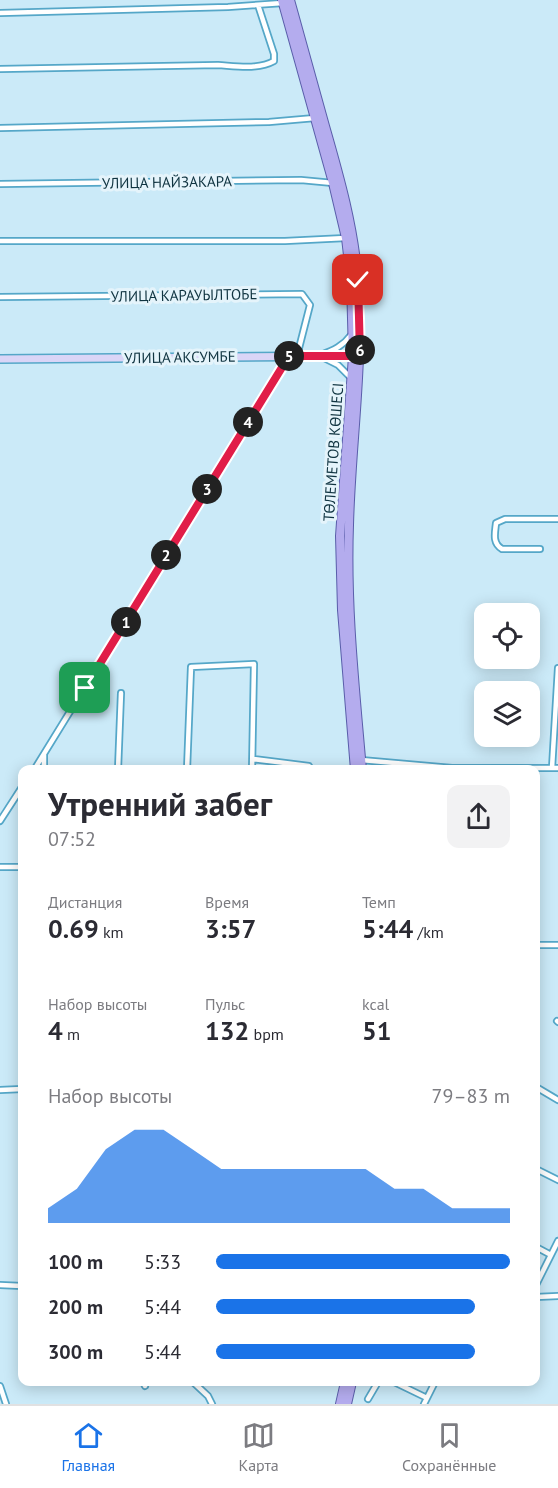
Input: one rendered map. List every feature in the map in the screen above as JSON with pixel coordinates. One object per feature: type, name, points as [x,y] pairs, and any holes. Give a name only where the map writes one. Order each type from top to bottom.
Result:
[{"type":"main road","name":"ТӨЛЕМЕТОВ КӨШЕСІ","points":[[285,1],[346,238],[351,281],[353,332],[357,356],[352,379],[340,536],[342,610],[356,765]]},
{"type":"main road","name":"ТӨЛЕМЕТОВ КӨШЕСІ","points":[[285,1],[347,210],[358,280],[348,565],[362,765]]},
{"type":"main road","name":"УЛИЦА АКСУМБЕ","points":[[0,359],[357,356]]},
{"type":"main road","points":[[340,1404],[344,1386]]},
{"type":"main road","points":[[347,1404],[351,1386]]},
{"type":"street","points":[[0,13],[258,5],[285,1]]},
{"type":"street","points":[[0,69],[267,65],[274,61],[274,54],[258,5]]},
{"type":"street","points":[[0,128],[269,122],[315,118]]},
{"type":"street","name":"УЛИЦА НАЙЗАКАРА","points":[[0,184],[301,180],[333,183]]},
{"type":"street","points":[[0,241],[285,241],[346,238]]},
{"type":"street","name":"УЛИЦА КАРАУЫЛТОБЕ","points":[[0,297],[302,294],[310,305],[297,356]]},
{"type":"street","points":[[319,356],[338,348],[353,332]]},
{"type":"street","points":[[37,765],[289,356]]},
{"type":"street","points":[[319,356],[338,365],[352,379]]},
{"type":"street","points":[[540,549],[502,549],[495,541],[496,523],[504,519],[558,519]]},
{"type":"street","points":[[187,765],[191,667],[254,664],[252,765]]},
{"type":"street","points":[[552,768],[558,668]]},
{"type":"street","points":[[118,765],[121,693]]},
{"type":"street","points":[[44,755],[44,765]]},
{"type":"street","points":[[253,759],[301,765]]},
{"type":"street","points":[[361,760],[415,765]]},
{"type":"street","points":[[540,768],[558,768]]},
{"type":"street","points":[[0,821],[18,793]]},
{"type":"street","points":[[0,867],[18,867]]},
{"type":"street","points":[[540,945],[558,945]]},
{"type":"street","points":[[0,1090],[18,1089]]},
{"type":"street","points":[[540,1089],[558,1100]]},
{"type":"street","points":[[540,1171],[558,1180]]},
{"type":"street","points":[[540,1277],[558,1241]]},
{"type":"street","points":[[540,1249],[551,1255]]},
{"type":"street","points":[[0,1285],[18,1286]]},
{"type":"street","points":[[540,1297],[558,1296]]},
{"type":"street","points":[[0,1386],[6,1404]]},
{"type":"street","points":[[197,1386],[208,1396],[212,1404]]},
{"type":"street","points":[[368,1399],[376,1386]]},
{"type":"street","points":[[402,1386],[427,1398]]},
{"type":"street","points":[[424,1404],[433,1386]]},
{"type":"route","points":[[85,688],[289,356],[360,356],[358,280]]}]
